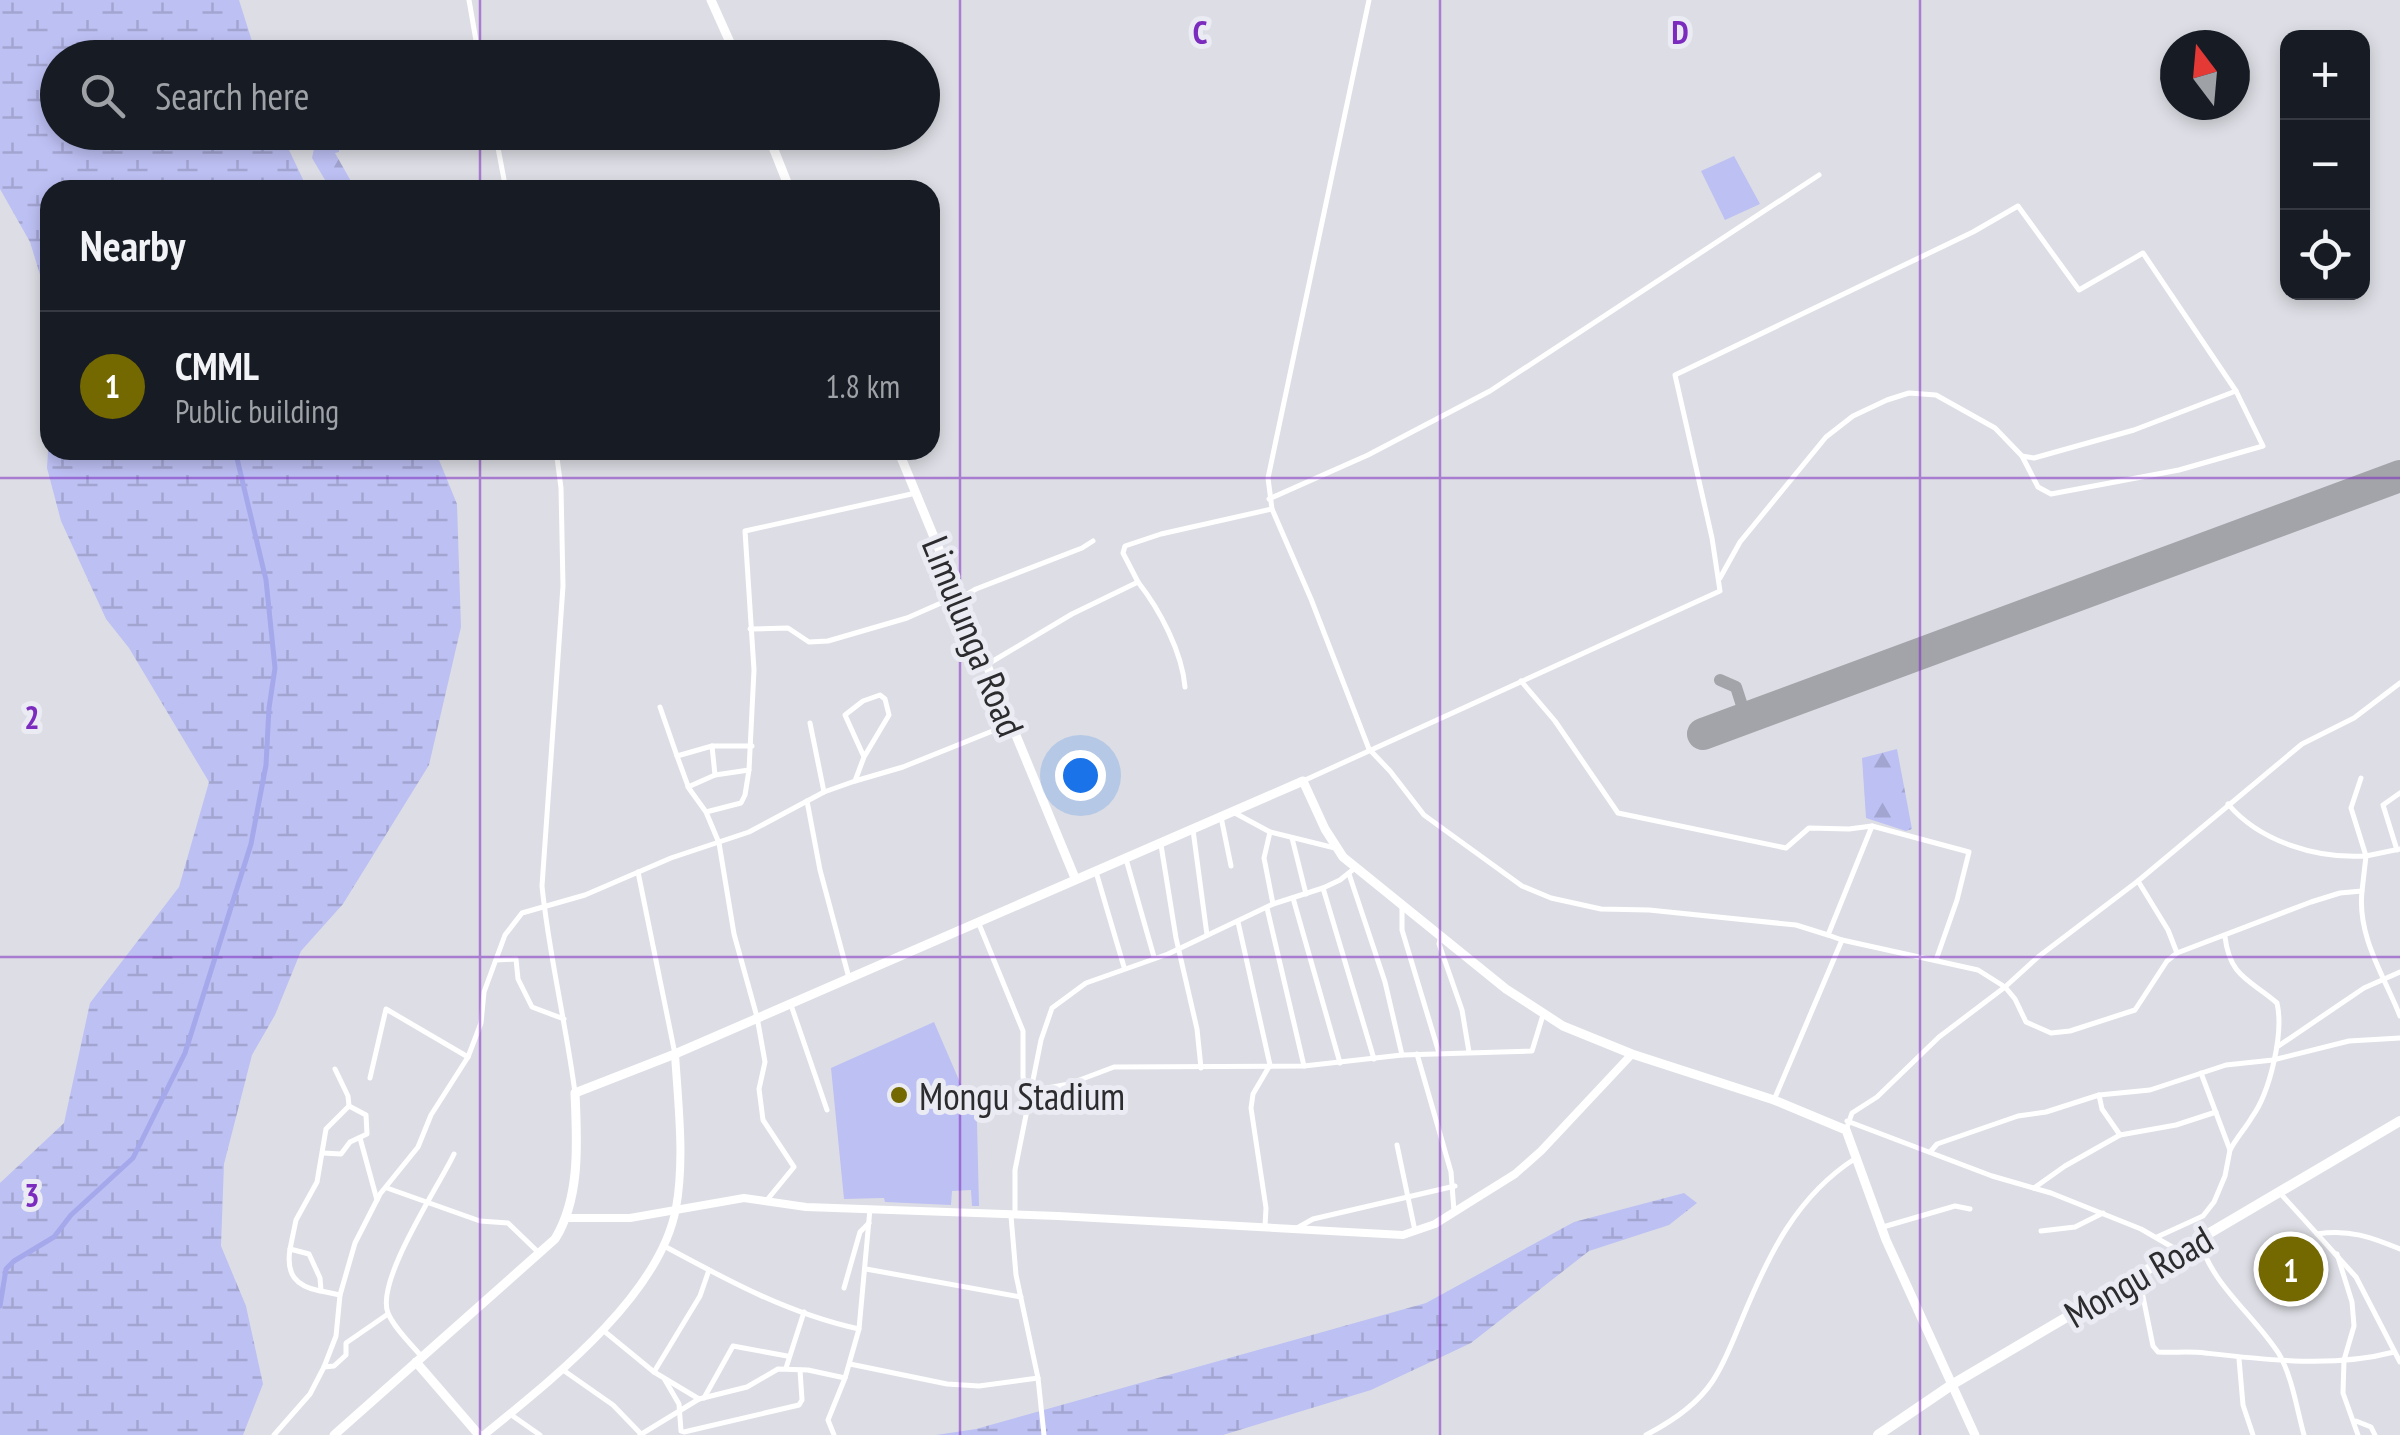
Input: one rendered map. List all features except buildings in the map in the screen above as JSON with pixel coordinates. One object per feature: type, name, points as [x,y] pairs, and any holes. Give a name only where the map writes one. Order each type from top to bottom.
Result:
[{"type":"main road","points":[[711,0],[728,40]]},
{"type":"main road","points":[[773,150],[786,180]]},
{"type":"main road","name":"Limulunga Road","points":[[902,460],[1075,878]]},
{"type":"main road","points":[[334,1435],[555,1239],[566,1218],[575,1168],[575,1093],[674,1054],[1303,781],[1335,848],[1352,871],[1544,1015],[1632,1054],[1847,1126],[1880,1228],[1975,1435]]},
{"type":"main road","name":"Mongu Road","points":[[1878,1435],[1953,1384],[2400,1121]]},
{"type":"main road","points":[[419,1359],[482,1435]]},
{"type":"street","points":[[469,0],[476,40]]},
{"type":"street","points":[[1369,0],[1299,320],[1268,478],[1269,498],[1369,749],[1424,815],[1472,853],[1528,889],[1551,898],[1601,909],[1796,925],[1842,940],[1978,970],[2004,987],[2026,1022],[2051,1033],[2070,1032],[2135,1010],[2177,953],[2325,897],[2362,892]]},
{"type":"street","points":[[498,150],[504,180]]},
{"type":"street","points":[[1269,498],[1368,455],[1490,392],[1819,175]]},
{"type":"street","points":[[1303,781],[1720,592],[1675,375],[2018,206],[2079,290],[2143,253],[2236,392],[2263,446],[2144,478],[2052,494],[2038,487],[2022,456],[1995,428],[1936,395],[1909,393],[1853,416],[1826,437],[1740,542],[1719,581]]},
{"type":"street","points":[[2022,456],[2034,458],[2107,439],[2236,392]]},
{"type":"street","points":[[557,460],[563,586],[542,886],[551,963],[575,1093]]},
{"type":"street","points":[[706,812],[741,803],[746,795],[754,670],[744,531],[916,493]]},
{"type":"street","points":[[1185,687],[1184,672],[1172,643],[1152,600],[1123,554],[1125,546],[1160,534],[1272,509]]},
{"type":"street","points":[[750,628],[788,628],[809,642],[828,642],[907,618],[1082,548],[1093,540]]},
{"type":"street","points":[[986,666],[1072,614],[1138,582]]},
{"type":"street","points":[[1520,682],[1548,711],[1618,813],[1786,848],[1809,828],[1849,830],[1872,826],[1969,852],[1936,960]]},
{"type":"street","points":[[2180,1251],[2103,1213],[1847,1126],[1852,1113],[1877,1097],[1939,1037],[2138,882],[2302,744],[2354,718],[2400,683]]},
{"type":"street","points":[[855,781],[889,715],[880,695],[863,701],[845,715],[864,757]]},
{"type":"street","points":[[660,708],[688,786],[720,843],[737,950],[757,1017],[765,1069],[759,1089],[763,1120],[794,1167],[767,1200]]},
{"type":"street","points":[[810,723],[824,792]]},
{"type":"street","points":[[274,1435],[310,1394],[324,1366],[336,1336],[340,1295],[356,1242],[377,1200],[418,1147],[431,1115],[468,1057],[481,1023],[484,992],[496,960],[508,929],[522,913],[585,895],[720,843],[773,821],[824,792],[903,767],[1010,724]]},
{"type":"street","points":[[677,756],[712,746],[752,746]]},
{"type":"street","points":[[712,746],[715,774]]},
{"type":"street","points":[[688,786],[715,774],[749,770]]},
{"type":"street","points":[[2361,778],[2351,808],[2366,856],[2362,892],[2368,941],[2400,1016]]},
{"type":"street","points":[[2228,804],[2260,833],[2329,856],[2366,856],[2399,850],[2383,805],[2400,793]]},
{"type":"street","points":[[808,801],[820,870],[849,978]]},
{"type":"street","points":[[1233,812],[1270,832],[1335,848]]},
{"type":"street","points":[[1220,817],[1231,866]]},
{"type":"street","points":[[1828,935],[1872,826]]},
{"type":"street","points":[[1193,830],[1207,936]]},
{"type":"street","points":[[1270,832],[1264,858],[1270,906],[1304,1066]]},
{"type":"street","points":[[1292,838],[1306,894]]},
{"type":"street","points":[[1161,842],[1201,1068]]},
{"type":"street","points":[[1126,857],[1154,958]]},
{"type":"street","points":[[1095,870],[1124,967]]},
{"type":"street","points":[[1044,1435],[1038,1378],[1021,1297],[1013,1214],[1014,1170],[1041,1040],[1052,1008],[1074,989],[1178,949],[1270,906],[1323,888],[1352,871],[1402,1055]]},
{"type":"street","points":[[482,1435],[604,1331],[633,1297],[662,1245],[676,1209],[678,1119],[674,1054],[638,872]]},
{"type":"street","points":[[2138,882],[2177,953]]},
{"type":"street","points":[[1323,888],[1374,1059]]},
{"type":"street","points":[[1293,897],[1340,1063]]},
{"type":"street","points":[[1402,907],[1402,930],[1439,1053]]},
{"type":"street","points":[[977,920],[1023,1031],[1023,1077],[1031,1091],[1069,1084],[1114,1067],[1304,1066],[1402,1055],[1532,1051],[1544,1015]]},
{"type":"street","points":[[1238,922],[1270,1065],[1253,1094],[1251,1108],[1266,1208],[1265,1226]]},
{"type":"street","points":[[1440,935],[1439,944],[1462,1010],[1469,1052]]},
{"type":"street","points":[[2157,1237],[2192,1223],[2209,1210],[2226,1176],[2230,1150],[2252,1118],[2277,1047],[2277,1003],[2235,970],[2225,936]]},
{"type":"street","points":[[1774,1100],[1842,940]]},
{"type":"street","points":[[496,960],[516,958],[518,979],[532,1007],[564,1019]]},
{"type":"street","points":[[2277,1047],[2382,979],[2400,972]]},
{"type":"street","points":[[790,1002],[828,1110]]},
{"type":"street","points":[[370,1078],[386,1009],[468,1057]]},
{"type":"street","points":[[1931,1152],[1937,1144],[2004,1120],[2099,1095],[2150,1090],[2226,1065],[2274,1060],[2349,1041],[2400,1038]]},
{"type":"street","points":[[1418,1054],[1454,1186],[1454,1213]]},
{"type":"street","points":[[566,1218],[630,1218],[720,1200],[767,1200],[806,1206],[1389,1235],[1415,1231],[1454,1213],[1530,1162],[1632,1054]]},
{"type":"street","points":[[335,1068],[348,1096],[348,1106],[326,1129],[316,1182],[296,1220],[288,1267],[292,1278],[310,1289],[340,1295]]},
{"type":"street","points":[[2201,1073],[2230,1150]]},
{"type":"street","points":[[2099,1095],[2102,1109],[2120,1135]]},
{"type":"street","points":[[323,1153],[341,1154],[350,1142],[367,1132],[366,1115],[348,1106]]},
{"type":"street","points":[[2034,1188],[2120,1135],[2176,1126],[2216,1112]]},
{"type":"street","points":[[360,1138],[377,1200]]},
{"type":"street","points":[[1396,1145],[1415,1231]]},
{"type":"street","points":[[419,1359],[388,1314],[386,1297],[396,1264],[454,1154]]},
{"type":"street","points":[[1646,1435],[1676,1418],[1711,1384],[1778,1238],[1800,1208],[1858,1157]]},
{"type":"street","points":[[1297,1228],[1312,1220],[1454,1186]]},
{"type":"street","points":[[386,1188],[480,1221],[508,1223],[540,1254]]},
{"type":"street","points":[[2280,1192],[2356,1277],[2400,1362]]},
{"type":"street","points":[[1880,1228],[1956,1206],[1970,1210]]},
{"type":"street","points":[[834,1435],[828,1420],[859,1329],[870,1209]]},
{"type":"street","points":[[2041,1232],[2070,1228],[2103,1213]]},
{"type":"street","points":[[844,1288],[860,1232],[869,1223]]},
{"type":"street","points":[[2314,1234],[2345,1231],[2400,1249]]},
{"type":"street","points":[[2200,1240],[2210,1270],[2233,1293],[2282,1360],[2304,1435]]},
{"type":"street","points":[[662,1245],[765,1299],[859,1329]]},
{"type":"street","points":[[290,1249],[310,1254],[320,1278],[320,1291]]},
{"type":"street","points":[[2336,1251],[2352,1302],[2354,1326],[2344,1360],[2343,1393],[2356,1421],[2357,1435]]},
{"type":"street","points":[[866,1269],[1021,1297]]},
{"type":"street","points":[[654,1372],[700,1296],[709,1270]]},
{"type":"street","points":[[2138,1274],[2155,1350],[2282,1360],[2366,1360],[2394,1352]]},
{"type":"street","points":[[2352,1302],[2370,1303]]},
{"type":"street","points":[[786,1368],[804,1312]]},
{"type":"street","points":[[324,1366],[337,1364],[346,1355],[346,1343],[388,1314]]},
{"type":"street","points":[[604,1331],[665,1380],[701,1399]]},
{"type":"street","points":[[701,1399],[733,1346],[787,1356]]},
{"type":"street","points":[[772,1371],[773,1355]]},
{"type":"street","points":[[2239,1359],[2243,1406],[2254,1435]]},
{"type":"street","points":[[850,1364],[946,1384],[979,1386],[1038,1378]]},
{"type":"street","points":[[560,1369],[613,1405],[641,1434],[681,1408],[748,1388],[772,1371],[786,1368],[845,1378]]},
{"type":"street","points":[[665,1380],[681,1408],[684,1432],[793,1408],[802,1400],[800,1370]]},
{"type":"street","points":[[510,1414],[540,1435]]},
{"type":"street","points":[[2356,1421],[2376,1435]]},
{"type":"street","points":[[2357,1435],[2368,1426]]},
{"type":"green space","points":[[0,0],[239,0],[252,40],[40,40],[40,150],[289,150],[303,180],[40,180],[40,274],[30,242],[0,189]]},
{"type":"green space","points":[[314,150],[339,150],[335,153],[350,180],[325,180],[312,158]]},
{"type":"green space","points":[[1734,156],[1760,204],[1725,220],[1701,171]]},
{"type":"green space","points":[[47,460],[439,460],[457,504],[461,627],[429,765],[343,904],[301,951],[275,1015],[252,1055],[224,1164],[221,1246],[246,1306],[263,1384],[243,1435],[0,1435],[0,1183],[64,1123],[90,1003],[179,887],[209,782],[129,648],[106,619],[61,521]]},
{"type":"green space","points":[[1897,749],[1912,829],[1906,831],[1866,818],[1862,758]]},
{"type":"green space","name":"Mongu Stadium","points":[[934,1022],[977,1122],[979,1206],[972,1206],[971,1190],[952,1191],[951,1205],[885,1202],[884,1198],[844,1199],[831,1068]]},
{"type":"green space","points":[[1684,1193],[1697,1203],[1669,1225],[1589,1251],[1471,1343],[1371,1390],[1223,1435],[936,1435],[976,1429],[1426,1303],[1574,1222]]},
{"type":"waterway","points":[[0,1306],[6,1269],[54,1237],[71,1215],[133,1158],[185,1053],[251,844],[266,765],[275,668],[266,580],[237,460]]},
{"type":"taxiway","points":[[1720,680],[1736,687],[1746,718]]},
{"type":"runway","points":[[1703,734],[2400,476]]},
{"type":"place","name":"Mongu Stadium","points":[[899,1095]]},
{"type":"place","name":"CMML","points":[[2291,1269]]}]
